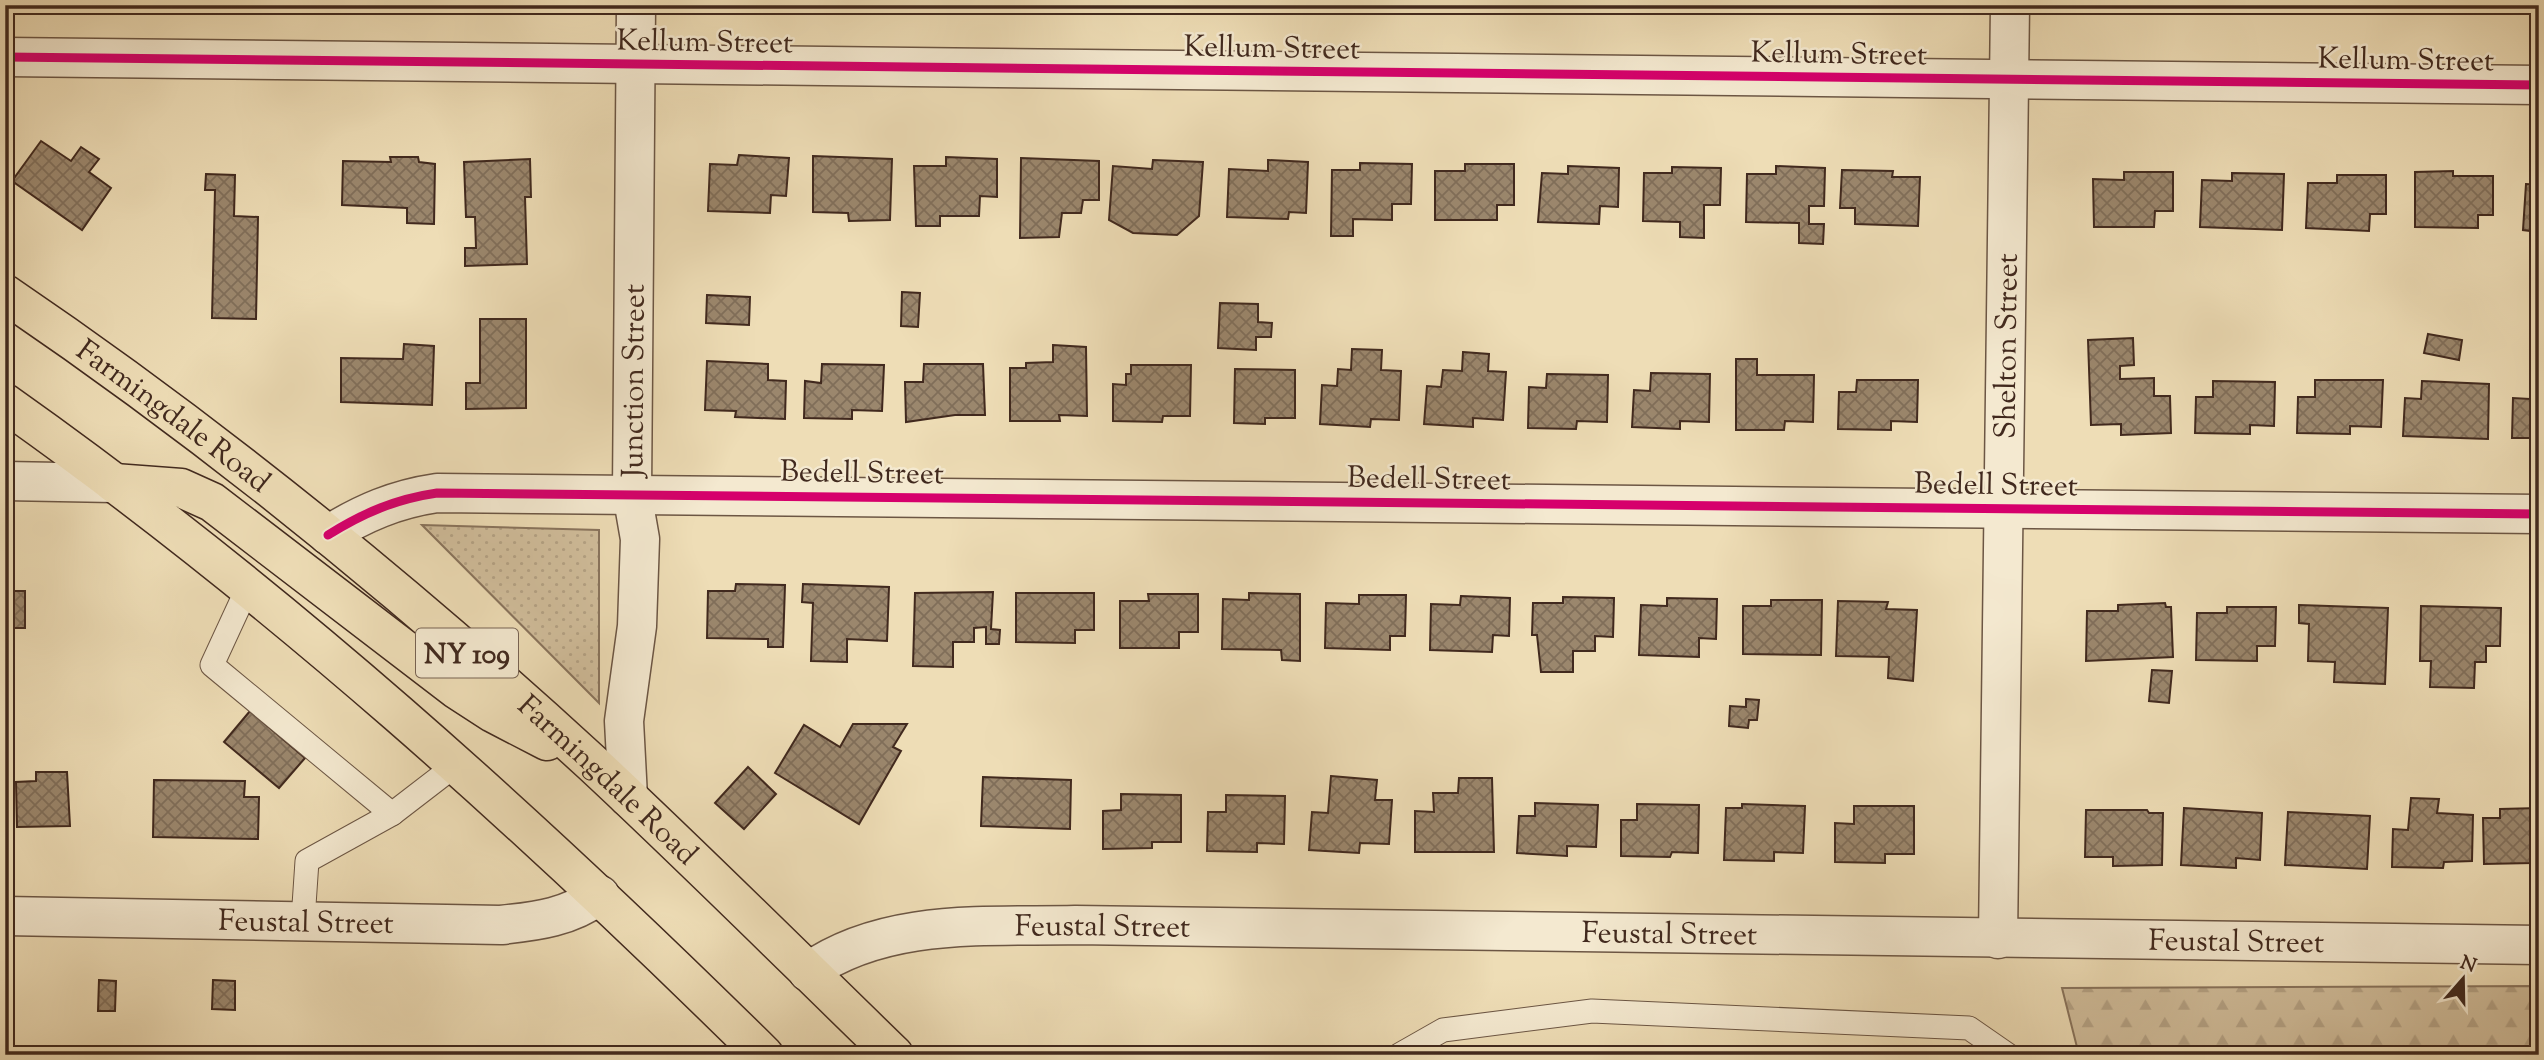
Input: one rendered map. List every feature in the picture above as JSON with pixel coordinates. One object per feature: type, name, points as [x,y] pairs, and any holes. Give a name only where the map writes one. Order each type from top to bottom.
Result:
[{"type":"main road","name":"Farmingdale Road","points":[[5,294],[209,440],[410,602],[628,797],[894,1055]]},
{"type":"main road","name":"NY 109","points":[[5,403],[114,482],[248,587],[457,764],[600,895],[764,1055]]},
{"type":"main road","points":[[114,482],[181,488],[212,502],[456,689],[493,713],[592,764]]},
{"type":"main road","points":[[731,1022],[786,1055]]},
{"type":"street","name":"Junction Street","points":[[628,797],[624,721],[637,626],[640,539],[632,493],[636,5]]},
{"type":"street","name":"Shelton Street","points":[[1998,939],[2010,5]]},
{"type":"street","name":"Kellum Street","points":[[5,57],[2539,85]]},
{"type":"street","points":[[5,481],[114,482]]},
{"type":"street","name":"Bedell Street","points":[[328,535],[378,508],[414,496],[437,493],[2539,514]]},
{"type":"street","name":"Feustal Street","points":[[5,916],[501,925],[554,919],[570,914],[600,895]]},
{"type":"street","name":"Feustal Street","points":[[808,972],[852,947],[901,933],[924,929],[1061,925],[2539,945]]},
{"type":"lane","points":[[248,587],[212,665],[392,814]]},
{"type":"lane","points":[[303,920],[307,861],[392,814],[457,764]]},
{"type":"lane","points":[[1399,1055],[1443,1030],[1592,1011],[1969,1028],[2008,1055]]},
{"type":"green space","points":[[422,525],[599,530],[599,703]]},
{"type":"green space","points":[[2539,986],[2539,1055],[2079,1055],[2062,988]]},
{"type":"building","points":[[41,141],[71,161],[81,147],[99,159],[89,172],[111,188],[82,230],[12,181]]},
{"type":"building","points":[[739,155],[789,158],[786,196],[771,195],[770,213],[708,211],[710,164],[737,165]]},
{"type":"building","points":[[813,156],[892,159],[890,220],[849,221],[848,213],[813,212]]},
{"type":"building","points":[[390,157],[418,157],[419,162],[435,164],[434,224],[407,223],[407,208],[342,205],[343,161],[391,162]]},
{"type":"building","points":[[946,157],[997,159],[997,197],[980,196],[979,216],[940,216],[940,226],[916,226],[914,166],[946,166]]},
{"type":"building","points":[[1021,158],[1099,161],[1099,200],[1083,200],[1081,213],[1062,213],[1059,237],[1020,238]]},
{"type":"building","points":[[530,159],[531,197],[525,197],[527,264],[465,266],[465,248],[476,248],[475,217],[466,217],[464,162]]},
{"type":"building","points":[[1153,160],[1203,162],[1199,216],[1177,235],[1133,233],[1109,220],[1113,166],[1152,169]]},
{"type":"building","points":[[1268,160],[1308,162],[1306,213],[1289,212],[1288,219],[1227,217],[1229,169],[1268,171]]},
{"type":"building","points":[[1360,163],[1412,164],[1411,204],[1392,204],[1392,220],[1353,219],[1353,236],[1331,236],[1332,170],[1360,170]]},
{"type":"building","points":[[1465,164],[1514,164],[1514,205],[1497,205],[1497,220],[1435,220],[1435,171],[1465,171]]},
{"type":"building","points":[[1568,166],[1619,168],[1618,207],[1600,206],[1599,224],[1538,222],[1542,173],[1568,174]]},
{"type":"building","points":[[1776,166],[1825,168],[1824,206],[1809,206],[1809,224],[1824,224],[1823,244],[1799,243],[1799,223],[1746,222],[1747,174],[1776,174]]},
{"type":"building","points":[[1672,167],[1721,168],[1720,205],[1704,205],[1704,238],[1680,237],[1680,222],[1643,221],[1644,173],[1672,173]]},
{"type":"building","points":[[1842,170],[1893,171],[1892,177],[1920,177],[1918,226],[1855,224],[1855,208],[1840,208]]},
{"type":"building","points":[[2453,171],[2453,176],[2493,176],[2493,215],[2478,215],[2478,228],[2415,227],[2415,172]]},
{"type":"building","points":[[2124,172],[2173,172],[2173,211],[2155,211],[2154,227],[2094,227],[2093,179],[2124,180]]},
{"type":"building","points":[[2232,173],[2284,174],[2282,230],[2200,227],[2202,180],[2232,181]]},
{"type":"building","points":[[206,174],[235,175],[234,216],[258,217],[256,319],[212,318],[215,190],[205,190]]},
{"type":"building","points":[[2337,175],[2386,175],[2386,214],[2370,214],[2369,231],[2306,228],[2308,183],[2337,183]]},
{"type":"building","points":[[2526,184],[2539,185],[2539,232],[2523,230]]},
{"type":"building","points":[[902,292],[920,293],[918,327],[901,326]]},
{"type":"building","points":[[707,295],[750,297],[749,325],[706,323]]},
{"type":"building","points":[[1220,303],[1258,304],[1258,322],[1272,323],[1271,337],[1256,337],[1256,350],[1218,348]]},
{"type":"building","points":[[480,319],[526,319],[526,408],[466,409],[466,383],[480,383]]},
{"type":"building","points":[[2428,334],[2462,340],[2459,360],[2424,353]]},
{"type":"building","points":[[2133,338],[2134,365],[2120,366],[2120,379],[2154,378],[2154,396],[2170,396],[2171,433],[2121,435],[2121,424],[2091,425],[2088,340]]},
{"type":"building","points":[[404,344],[434,346],[432,405],[341,402],[341,358],[403,359]]},
{"type":"building","points":[[1053,345],[1086,347],[1087,416],[1059,415],[1060,421],[1010,421],[1010,368],[1026,368],[1026,363],[1053,362]]},
{"type":"building","points":[[1352,349],[1382,350],[1381,370],[1401,371],[1399,420],[1371,419],[1370,427],[1320,424],[1322,385],[1337,386],[1338,369],[1351,370]]},
{"type":"building","points":[[1463,352],[1489,354],[1488,371],[1506,372],[1503,420],[1473,418],[1473,427],[1424,424],[1427,386],[1441,387],[1443,370],[1462,371]]},
{"type":"building","points":[[2530,356],[2539,356],[2539,438],[2512,438],[2513,398],[2530,399]]},
{"type":"building","points":[[1736,359],[1757,359],[1757,375],[1814,375],[1813,422],[1785,421],[1784,430],[1736,430]]},
{"type":"building","points":[[707,361],[768,364],[768,380],[786,381],[785,419],[735,417],[736,411],[705,410]]},
{"type":"building","points":[[822,364],[884,365],[882,411],[852,410],[852,419],[804,418],[805,381],[821,383]]},
{"type":"building","points":[[924,364],[983,364],[985,415],[955,415],[906,422],[905,382],[923,382]]},
{"type":"building","points":[[1131,365],[1191,365],[1190,416],[1163,416],[1162,422],[1113,421],[1113,384],[1126,385],[1126,374],[1131,374]]},
{"type":"building","points":[[1235,369],[1295,370],[1295,418],[1265,418],[1265,424],[1234,423]]},
{"type":"building","points":[[1651,373],[1710,374],[1709,422],[1680,421],[1680,429],[1632,427],[1634,390],[1650,391]]},
{"type":"building","points":[[1547,374],[1608,375],[1607,422],[1577,421],[1576,429],[1528,428],[1529,387],[1546,388]]},
{"type":"building","points":[[1857,380],[1918,380],[1917,422],[1891,421],[1891,430],[1838,429],[1839,392],[1856,392]]},
{"type":"building","points":[[2315,380],[2383,380],[2381,427],[2350,426],[2350,434],[2297,433],[2298,397],[2315,397]]},
{"type":"building","points":[[2213,381],[2275,382],[2274,426],[2250,425],[2250,434],[2195,433],[2196,397],[2213,397]]},
{"type":"building","points":[[2422,381],[2489,384],[2488,439],[2403,436],[2405,398],[2421,399]]},
{"type":"building","points":[[736,584],[785,585],[783,647],[768,647],[768,639],[707,638],[708,591],[735,591]]},
{"type":"building","points":[[803,584],[889,587],[887,641],[847,639],[847,662],[811,661],[813,603],[802,602]]},
{"type":"building","points":[[5,591],[25,591],[25,628],[6,628],[5,670]]},
{"type":"building","points":[[993,592],[991,629],[1000,630],[999,644],[986,644],[986,627],[974,628],[974,642],[953,642],[953,667],[913,666],[915,593]]},
{"type":"building","points":[[1016,593],[1094,593],[1094,630],[1075,630],[1075,643],[1016,642]]},
{"type":"building","points":[[1249,593],[1300,594],[1300,661],[1282,660],[1281,650],[1222,649],[1223,599],[1249,600]]},
{"type":"building","points":[[1148,594],[1198,594],[1198,632],[1179,632],[1179,648],[1120,648],[1120,601],[1149,601]]},
{"type":"building","points":[[1359,595],[1406,595],[1405,636],[1390,636],[1390,650],[1325,648],[1326,603],[1359,604]]},
{"type":"building","points":[[1461,596],[1510,598],[1509,636],[1493,635],[1492,652],[1430,650],[1431,604],[1460,605]]},
{"type":"building","points":[[1563,597],[1614,598],[1613,637],[1595,636],[1595,651],[1573,651],[1573,672],[1541,672],[1537,635],[1532,635],[1533,603],[1563,603]]},
{"type":"building","points":[[1667,598],[1717,599],[1716,639],[1699,638],[1699,657],[1639,655],[1641,605],[1667,606]]},
{"type":"building","points":[[1771,600],[1822,600],[1821,655],[1743,654],[1743,606],[1771,606]]},
{"type":"building","points":[[1838,601],[1888,602],[1886,609],[1917,610],[1913,681],[1888,678],[1889,657],[1836,656]]},
{"type":"building","points":[[2165,603],[2166,607],[2171,607],[2173,657],[2086,661],[2087,611],[2118,611],[2118,605]]},
{"type":"building","points":[[2299,605],[2388,608],[2385,684],[2334,682],[2335,662],[2308,661],[2309,624],[2299,623]]},
{"type":"building","points":[[2421,606],[2501,608],[2500,646],[2486,646],[2486,662],[2475,662],[2474,688],[2430,687],[2431,661],[2420,661]]},
{"type":"building","points":[[2227,607],[2276,607],[2275,646],[2257,646],[2257,661],[2196,660],[2197,613],[2227,613]]},
{"type":"building","points":[[2534,617],[2539,617],[2539,662],[2536,662]]},
{"type":"building","points":[[2152,670],[2172,671],[2169,703],[2149,701]]},
{"type":"building","points":[[1746,699],[1759,700],[1757,720],[1749,720],[1748,728],[1729,726],[1730,706],[1746,707]]},
{"type":"building","points":[[250,711],[305,758],[279,788],[224,742]]},
{"type":"building","points":[[853,724],[907,724],[893,747],[901,751],[859,824],[775,773],[804,725],[840,747]]},
{"type":"building","points":[[748,767],[776,794],[744,829],[715,803]]},
{"type":"building","points":[[36,772],[67,772],[70,826],[17,827],[16,782],[36,781]]},
{"type":"building","points":[[1331,776],[1377,780],[1375,800],[1392,800],[1389,844],[1360,843],[1359,853],[1309,850],[1312,812],[1328,813]]},
{"type":"building","points":[[983,777],[1071,780],[1070,829],[981,826]]},
{"type":"building","points":[[1459,778],[1492,778],[1494,852],[1415,852],[1415,811],[1434,812],[1433,793],[1458,793]]},
{"type":"building","points":[[154,780],[245,781],[244,797],[259,797],[258,839],[153,837]]},
{"type":"building","points":[[1121,794],[1181,795],[1181,842],[1152,842],[1152,848],[1103,849],[1103,811],[1121,810]]},
{"type":"building","points":[[1226,795],[1285,796],[1284,844],[1257,843],[1257,852],[1207,851],[1208,812],[1226,812]]},
{"type":"building","points":[[2411,798],[2439,799],[2437,813],[2473,815],[2472,861],[2444,862],[2443,868],[2392,867],[2393,829],[2408,830]]},
{"type":"building","points":[[1535,803],[1598,805],[1596,847],[1567,846],[1567,856],[1517,853],[1519,816],[1535,816]]},
{"type":"building","points":[[1637,804],[1699,805],[1698,853],[1672,852],[1670,857],[1621,856],[1621,820],[1637,820]]},
{"type":"building","points":[[1742,804],[1805,806],[1803,853],[1774,852],[1774,861],[1724,860],[1726,808],[1742,808]]},
{"type":"building","points":[[1854,806],[1914,806],[1914,854],[1885,854],[1885,863],[1835,862],[1835,823],[1854,824]]},
{"type":"building","points":[[2184,808],[2262,813],[2260,860],[2236,858],[2236,868],[2181,865]]},
{"type":"building","points":[[2539,808],[2539,858],[2531,858],[2532,863],[2484,864],[2483,818],[2500,818],[2500,809]]},
{"type":"building","points":[[2086,810],[2147,810],[2149,813],[2163,813],[2162,865],[2113,866],[2113,857],[2085,857]]},
{"type":"building","points":[[2288,812],[2370,816],[2367,869],[2285,865]]},
{"type":"building","points":[[99,980],[116,981],[115,1011],[98,1011]]},
{"type":"building","points":[[213,980],[235,981],[235,1010],[212,1009]]},
{"type":"cycle path","points":[[5,57],[2539,85]]},
{"type":"cycle path","points":[[328,535],[380,508],[437,493],[2539,514]]}]
